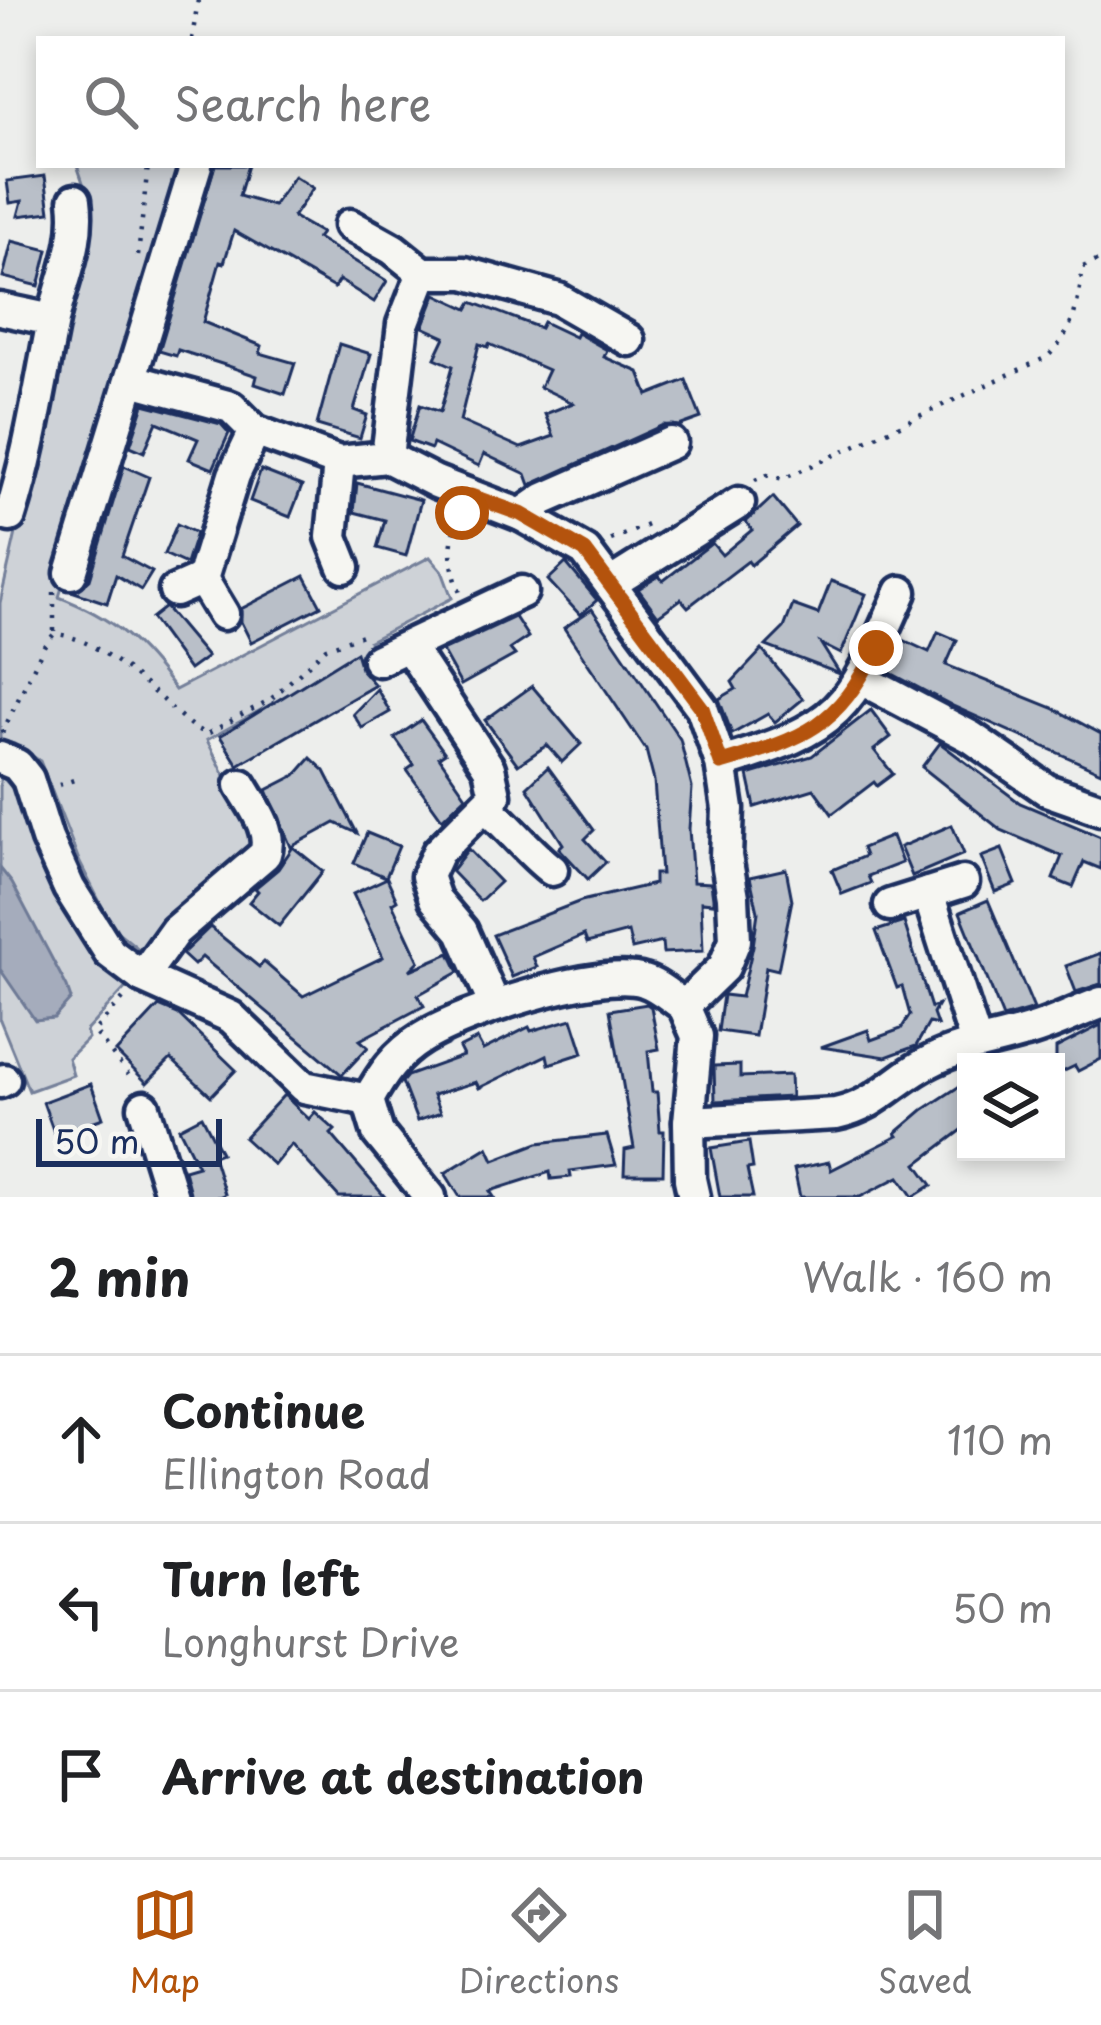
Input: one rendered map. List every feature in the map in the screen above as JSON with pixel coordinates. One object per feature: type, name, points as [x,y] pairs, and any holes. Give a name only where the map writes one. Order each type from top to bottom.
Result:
[{"type":"street","points":[[71,574],[195,168]]},
{"type":"street","points":[[10,516],[30,452],[52,320],[79,226],[75,200]]},
{"type":"street","points":[[350,225],[424,273],[465,273],[558,298],[628,340]]},
{"type":"street","points":[[387,457],[403,324],[424,273]]},
{"type":"street","points":[[0,309],[52,320]]},
{"type":"street","points":[[132,380],[231,407],[255,430],[339,462],[387,457],[521,514],[585,551],[702,708],[721,763],[735,940],[724,967],[684,1006]]},
{"type":"street","points":[[223,614],[189,585],[255,430]]},
{"type":"street","points":[[521,514],[671,442]]},
{"type":"street","points":[[339,462],[332,537],[344,568]]},
{"type":"street","points":[[610,584],[743,493]]},
{"type":"street","points":[[375,646],[409,647],[521,592]]},
{"type":"street","points":[[721,763],[798,738],[830,718],[861,679],[901,592]]},
{"type":"street","points":[[409,647],[489,768],[495,795],[438,851],[427,876],[435,899],[462,931],[495,1006]]},
{"type":"street","points":[[861,679],[971,736],[1047,790],[1101,809]]},
{"type":"street","points":[[0,758],[17,765],[28,779],[47,838],[88,920],[110,952],[142,977],[231,1017],[304,1087],[368,1100]]},
{"type":"street","points":[[142,977],[176,931],[265,854],[269,845],[263,824],[241,785]]},
{"type":"street","points":[[486,806],[527,851],[552,870]]},
{"type":"street","points":[[890,905],[963,881]]},
{"type":"street","points":[[928,893],[976,1043]]},
{"type":"street","points":[[430,1197],[378,1133],[368,1100],[386,1066],[422,1038],[495,1006],[580,982],[644,980],[684,1006],[697,1036],[689,1121],[694,1197]]},
{"type":"street","points":[[689,1121],[856,1110],[928,1062],[1097,1005]]},
{"type":"street","points":[[142,1125],[172,1197]]},
{"type":"path","points":[[192,36],[198,0]]},
{"type":"path","points":[[743,493],[766,475],[783,479],[1047,357],[1066,340],[1076,314],[1083,267],[1101,259]]},
{"type":"path","points":[[462,599],[450,563],[450,540],[471,496]]},
{"type":"path","points":[[585,551],[666,517]]},
{"type":"path","points":[[0,738],[54,634],[73,636],[114,662],[207,734],[271,699],[326,648],[375,646]]},
{"type":"path","points":[[142,977],[94,1031],[130,1074],[142,1125]]},
{"type":"shaded area","points":[[78,168],[179,168],[151,293],[59,597],[125,634],[175,690],[430,557],[442,571],[452,598],[369,641],[370,649],[207,740],[259,842],[146,955],[113,928],[80,863],[40,761],[0,740],[0,603],[91,206]]},
{"type":"shaded area","points":[[0,776],[21,803],[77,928],[94,951],[130,983],[68,1058],[73,1075],[29,1091],[0,1020]]},
{"type":"water","points":[[0,868],[67,987],[71,999],[54,1018],[35,1020],[0,969]]},
{"type":"building","points":[[214,168],[247,168],[239,196],[273,206],[294,176],[313,188],[293,217],[321,233],[317,238],[387,281],[374,302],[339,280],[334,288],[234,231],[203,322],[262,346],[260,353],[295,363],[285,394],[255,384],[257,376],[228,366],[178,350],[176,356],[159,351]]},
{"type":"building","points":[[45,176],[50,212],[18,216],[22,201],[10,203],[7,181]]},
{"type":"building","points":[[12,241],[48,250],[39,286],[3,277]]},
{"type":"building","points":[[436,294],[468,309],[472,302],[540,328],[543,322],[575,337],[577,333],[607,350],[604,357],[639,372],[648,395],[686,380],[701,418],[679,426],[663,425],[530,485],[526,474],[484,454],[479,466],[433,444],[431,449],[409,441],[420,405],[440,412],[453,366],[435,358],[445,337],[423,327]],"holes":[[[479,344],[548,370],[540,387],[573,403],[545,414],[554,436],[521,448],[460,421]]]},
{"type":"building","points":[[339,344],[371,354],[354,410],[367,415],[360,438],[317,425]]},
{"type":"building","points":[[144,404],[221,424],[229,433],[213,469],[189,459],[198,439],[157,422],[144,452],[130,446]]},
{"type":"building","points":[[124,466],[149,477],[122,556],[152,572],[141,590],[116,575],[107,603],[74,592],[90,579]]},
{"type":"building","points":[[261,470],[302,486],[290,517],[250,501]]},
{"type":"building","points":[[357,483],[421,500],[406,556],[377,548],[385,520],[354,512]]},
{"type":"building","points":[[773,497],[797,526],[751,565],[748,561],[688,607],[681,599],[658,616],[638,589],[659,576],[663,581],[712,543],[722,555],[752,530],[746,522]]},
{"type":"building","points":[[177,524],[196,533],[186,564],[164,554]]},
{"type":"building","points":[[566,563],[597,600],[580,615],[548,580]]},
{"type":"building","points":[[305,576],[321,606],[251,642],[241,622],[241,609]]},
{"type":"building","points":[[831,581],[866,594],[841,654],[821,644],[840,674],[766,646],[784,628],[793,605],[818,614]]},
{"type":"building","points":[[165,607],[207,657],[189,670],[151,618]]},
{"type":"building","points":[[592,609],[680,739],[692,788],[693,882],[711,883],[713,898],[713,903],[701,902],[703,951],[663,953],[662,942],[632,949],[628,932],[587,943],[584,935],[533,957],[537,967],[512,977],[493,935],[581,901],[654,884],[654,874],[661,874],[654,781],[646,750],[564,628]]},
{"type":"building","points":[[515,617],[528,637],[510,649],[515,655],[461,685],[442,651]]},
{"type":"building","points":[[938,632],[957,640],[946,665],[1053,708],[1101,734],[1101,772],[887,671],[901,639],[929,652]]},
{"type":"building","points":[[762,650],[803,699],[775,722],[768,714],[732,734],[719,699],[736,689],[732,682]]},
{"type":"building","points":[[356,652],[361,669],[375,685],[238,765],[220,736]]},
{"type":"building","points":[[532,686],[581,744],[562,762],[547,745],[518,765],[485,720]]},
{"type":"building","points":[[377,689],[390,712],[362,728],[353,714]]},
{"type":"building","points":[[871,710],[891,737],[874,750],[893,774],[877,786],[874,782],[832,814],[814,789],[755,807],[748,775],[812,756]]},
{"type":"building","points":[[421,720],[445,753],[439,757],[466,796],[442,819],[407,770],[414,765],[395,738]]},
{"type":"building","points":[[940,743],[1020,803],[1101,837],[1101,869],[1084,862],[1073,887],[1053,879],[1062,856],[1001,830],[922,767]]},
{"type":"building","points":[[311,758],[325,771],[357,833],[335,823],[291,847],[267,790],[296,775]]},
{"type":"building","points":[[548,767],[594,830],[585,839],[606,862],[588,879],[559,848],[563,844],[527,787]]},
{"type":"building","points":[[952,825],[964,854],[912,876],[900,847]]},
{"type":"building","points":[[367,833],[399,846],[386,877],[354,863]]},
{"type":"building","points":[[892,836],[902,863],[868,876],[871,883],[842,894],[832,870],[865,856],[862,848]]},
{"type":"building","points":[[293,847],[323,871],[279,926],[249,902],[258,891],[255,888],[278,869]]},
{"type":"building","points":[[468,849],[500,882],[480,901],[451,871]]},
{"type":"building","points":[[1002,849],[1016,884],[995,892],[981,857]]},
{"type":"building","points":[[786,869],[792,900],[778,970],[766,967],[755,1036],[718,1031],[723,995],[741,997],[753,946],[758,912],[750,877]]},
{"type":"building","points":[[387,878],[397,900],[392,903],[419,961],[410,970],[450,953],[459,972],[418,995],[424,1006],[360,1040],[368,1047],[342,1075],[202,957],[194,965],[182,954],[210,927],[259,967],[264,962],[303,996],[383,957],[353,894]]},
{"type":"building","points":[[988,900],[1034,1009],[1003,1018],[960,912]]},
{"type":"building","points":[[904,922],[931,1008],[938,1005],[933,1014],[937,1025],[929,1023],[916,1046],[886,1057],[821,1047],[868,1030],[871,1040],[901,1029],[910,1015],[876,931]]},
{"type":"building","points":[[1101,953],[1101,984],[1076,992],[1066,966]]},
{"type":"building","points":[[647,1004],[659,1049],[648,1051],[652,1092],[657,1092],[660,1131],[664,1131],[663,1174],[624,1174],[625,1150],[634,1148],[610,1010]]},
{"type":"building","points":[[159,1006],[178,1014],[236,1070],[211,1096],[171,1059],[147,1083],[116,1052]]},
{"type":"building","points":[[572,1019],[583,1053],[549,1064],[547,1055],[479,1088],[476,1082],[433,1095],[440,1113],[417,1121],[402,1082],[407,1076],[463,1056],[459,1048],[477,1039],[483,1050],[529,1027],[531,1031]]},
{"type":"building","points":[[1101,1025],[1101,1059],[1078,1071],[1075,1066],[1065,1071],[1065,1053],[1056,1053],[1056,1048]]},
{"type":"building","points":[[740,1065],[740,1077],[790,1075],[791,1097],[715,1101],[714,1066]]},
{"type":"building","points":[[91,1084],[103,1118],[55,1135],[43,1102]]},
{"type":"building","points":[[957,1088],[957,1134],[917,1164],[932,1185],[913,1197],[899,1177],[860,1197],[800,1197],[794,1169],[829,1162],[831,1170],[898,1136],[923,1110]]},
{"type":"building","points":[[284,1095],[309,1119],[315,1112],[335,1130],[331,1134],[385,1197],[339,1197],[291,1144],[274,1165],[244,1138]]},
{"type":"building","points":[[202,1116],[221,1153],[213,1156],[225,1194],[219,1197],[191,1197],[184,1170],[198,1166],[179,1128]]},
{"type":"building","points":[[607,1135],[616,1165],[570,1171],[571,1177],[551,1179],[550,1172],[490,1191],[494,1197],[460,1197],[445,1173],[488,1147],[494,1160],[538,1143]]},
{"type":"building","points":[[749,1142],[753,1168],[747,1169],[753,1197],[720,1197],[711,1148]]},
{"type":"route","points":[[462,513],[471,496],[521,514],[585,551],[702,708],[721,763],[798,738],[830,718],[848,699],[876,648]]}]
